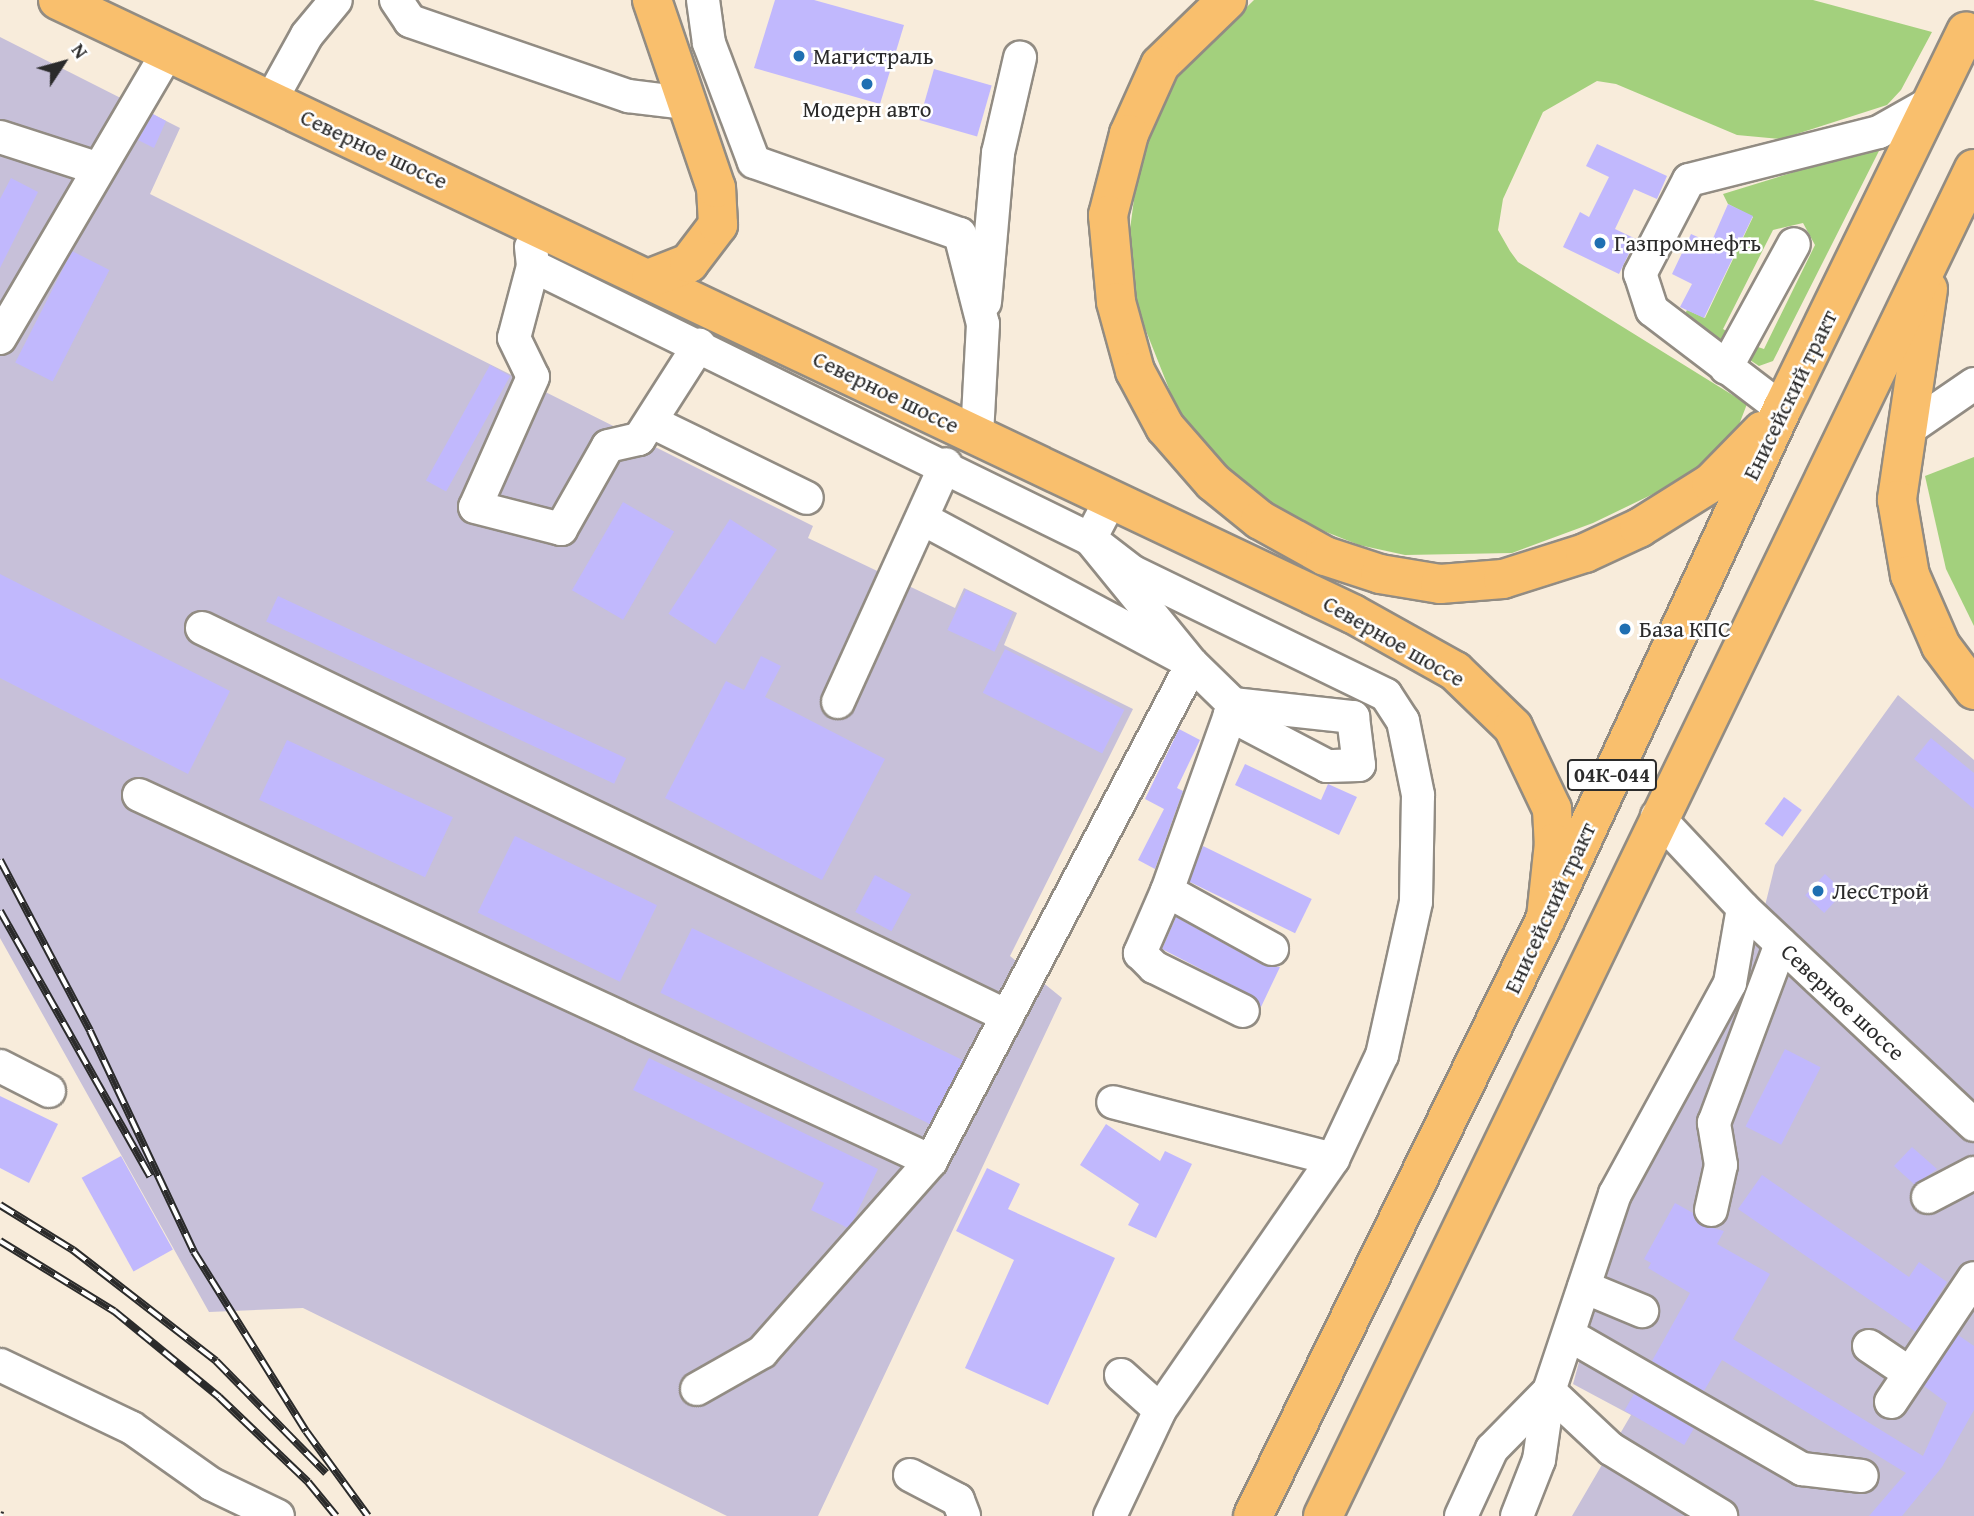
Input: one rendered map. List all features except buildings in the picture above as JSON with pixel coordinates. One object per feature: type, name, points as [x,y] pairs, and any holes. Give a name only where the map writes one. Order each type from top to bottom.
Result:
[{"type":"main road","points":[[651,278],[689,263],[718,225],[716,188],[652,0]]},
{"type":"main road","points":[[1227,0],[1160,65],[1129,134],[1108,215],[1116,302],[1135,371],[1165,427],[1213,482],[1260,520],[1325,555],[1380,574],[1440,584],[1503,579],[1585,553],[1639,527],[1711,483],[1782,409]]},
{"type":"main road","name":"Северное шоссе","points":[[82,5],[168,52],[651,278],[1353,614],[1455,671],[1493,703],[1513,727],[1552,809],[1554,844],[1546,918]]},
{"type":"main road","name":"Енисейский тракт","points":[[1254,1516],[1546,918],[1782,409],[1966,32]]},
{"type":"main road","name":"04К-044","points":[[1322,1516],[1657,816],[1974,169]]},
{"type":"main road","points":[[1936,243],[1897,500],[1910,575],[1941,646],[1974,690]]},
{"type":"street","points":[[271,100],[307,35],[336,0]]},
{"type":"street","points":[[396,0],[410,21],[628,96],[685,103]]},
{"type":"street","points":[[703,0],[709,43],[754,162],[960,234],[983,324]]},
{"type":"street","points":[[0,338],[96,168],[168,52]]},
{"type":"street","points":[[977,435],[983,324],[998,153],[1020,58]]},
{"type":"street","points":[[1782,409],[1652,310],[1640,274],[1689,180],[1879,132],[1932,102]]},
{"type":"street","points":[[0,137],[96,168]]},
{"type":"street","points":[[535,225],[528,257],[533,266],[946,464],[1090,538],[1133,572],[1386,695],[1403,720],[1418,796],[1416,902],[1382,1055],[1333,1158],[1160,1410],[1110,1516]]},
{"type":"street","points":[[1726,368],[1794,244]]},
{"type":"street","points":[[533,266],[513,338],[533,377],[475,508],[561,529],[608,446],[639,439],[654,423],[699,345]]},
{"type":"street","points":[[1907,430],[1974,384]]},
{"type":"street","points":[[654,423],[807,498]]},
{"type":"street","points":[[838,702],[946,464]]},
{"type":"street","points":[[1090,538],[1111,499]]},
{"type":"street","points":[[923,519],[1192,664]]},
{"type":"street","points":[[1090,538],[1232,709],[1167,891],[1140,953],[1154,967],[1243,1011]]},
{"type":"street","points":[[202,628],[1007,1016]]},
{"type":"street","points":[[697,1390],[762,1352],[931,1161],[1192,664]]},
{"type":"street","points":[[139,795],[931,1161]]},
{"type":"street","name":"Северное шоссе","points":[[1657,816],[1743,908],[1974,1125]]},
{"type":"street","points":[[1167,891],[1272,948]]},
{"type":"street","points":[[1517,1516],[1539,1460],[1549,1391],[1615,1194],[1730,983],[1743,908]]},
{"type":"street","points":[[1711,1210],[1721,1164],[1714,1123],[1780,944]]},
{"type":"street","points":[[0,1066],[49,1091]]},
{"type":"street","points":[[1113,1102],[1333,1158]]},
{"type":"street","points":[[1928,1197],[1974,1172]]},
{"type":"street","points":[[1891,1402],[1974,1278]]},
{"type":"street","points":[[1584,1287],[1642,1311]]},
{"type":"street","points":[[1569,1335],[1802,1469],[1862,1476]]},
{"type":"street","points":[[1869,1346],[1909,1373]]},
{"type":"street","points":[[0,1365],[132,1428],[211,1484],[278,1516]]},
{"type":"street","points":[[1121,1375],[1160,1410]]},
{"type":"street","points":[[1461,1516],[1492,1449],[1549,1391]]},
{"type":"street","points":[[1549,1391],[1611,1449],[1721,1516]]},
{"type":"street","points":[[910,1475],[958,1500],[964,1516]]},
{"type":"shaded area","points":[[0,37],[180,128],[150,194],[813,526],[808,538],[955,608],[964,588],[1017,613],[1004,645],[1133,709],[1010,956],[1062,998],[818,1516],[727,1516],[303,1308],[209,1312],[0,938]]},
{"type":"shaded area","points":[[1898,695],[1974,760],[1974,1516],[1572,1516],[1631,1415],[1573,1384],[1622,1205],[1747,979],[1775,865]]},
{"type":"green space","points":[[1254,0],[1813,0],[1932,32],[1901,90],[1887,105],[1781,139],[1737,135],[1616,84],[1597,81],[1543,112],[1503,199],[1498,230],[1510,251],[1518,262],[1747,404],[1735,435],[1680,481],[1593,523],[1512,553],[1405,555],[1359,545],[1301,522],[1251,490],[1203,449],[1175,404],[1135,303],[1129,237],[1136,184],[1150,138],[1178,75]]},
{"type":"green space","points":[[1882,145],[1773,361],[1759,366],[1750,360],[1755,346],[1764,349],[1815,245],[1803,223],[1773,230],[1723,329],[1731,334],[1725,348],[1683,318],[1687,310],[1705,318],[1753,217],[1728,204],[1723,194]]},
{"type":"green space","points":[[1974,457],[1974,626],[1946,569],[1925,476]]},
{"type":"railway","points":[[0,860],[90,1031],[194,1252],[306,1431],[368,1516]]},
{"type":"railway","points":[[0,911],[150,1176]]},
{"type":"railway","points":[[0,1205],[73,1250],[216,1361],[326,1473]]},
{"type":"railway","points":[[0,1241],[114,1311],[219,1397],[308,1482],[336,1516]]},
{"type":"place","name":"Магистраль","points":[[799,56]]},
{"type":"place","name":"Модерн авто","points":[[867,84]]},
{"type":"place","name":"Газпромнефть","points":[[1600,243]]},
{"type":"place","name":"База КПС","points":[[1625,629]]},
{"type":"place","name":"ЛесСтрой","points":[[1818,891]]}]
